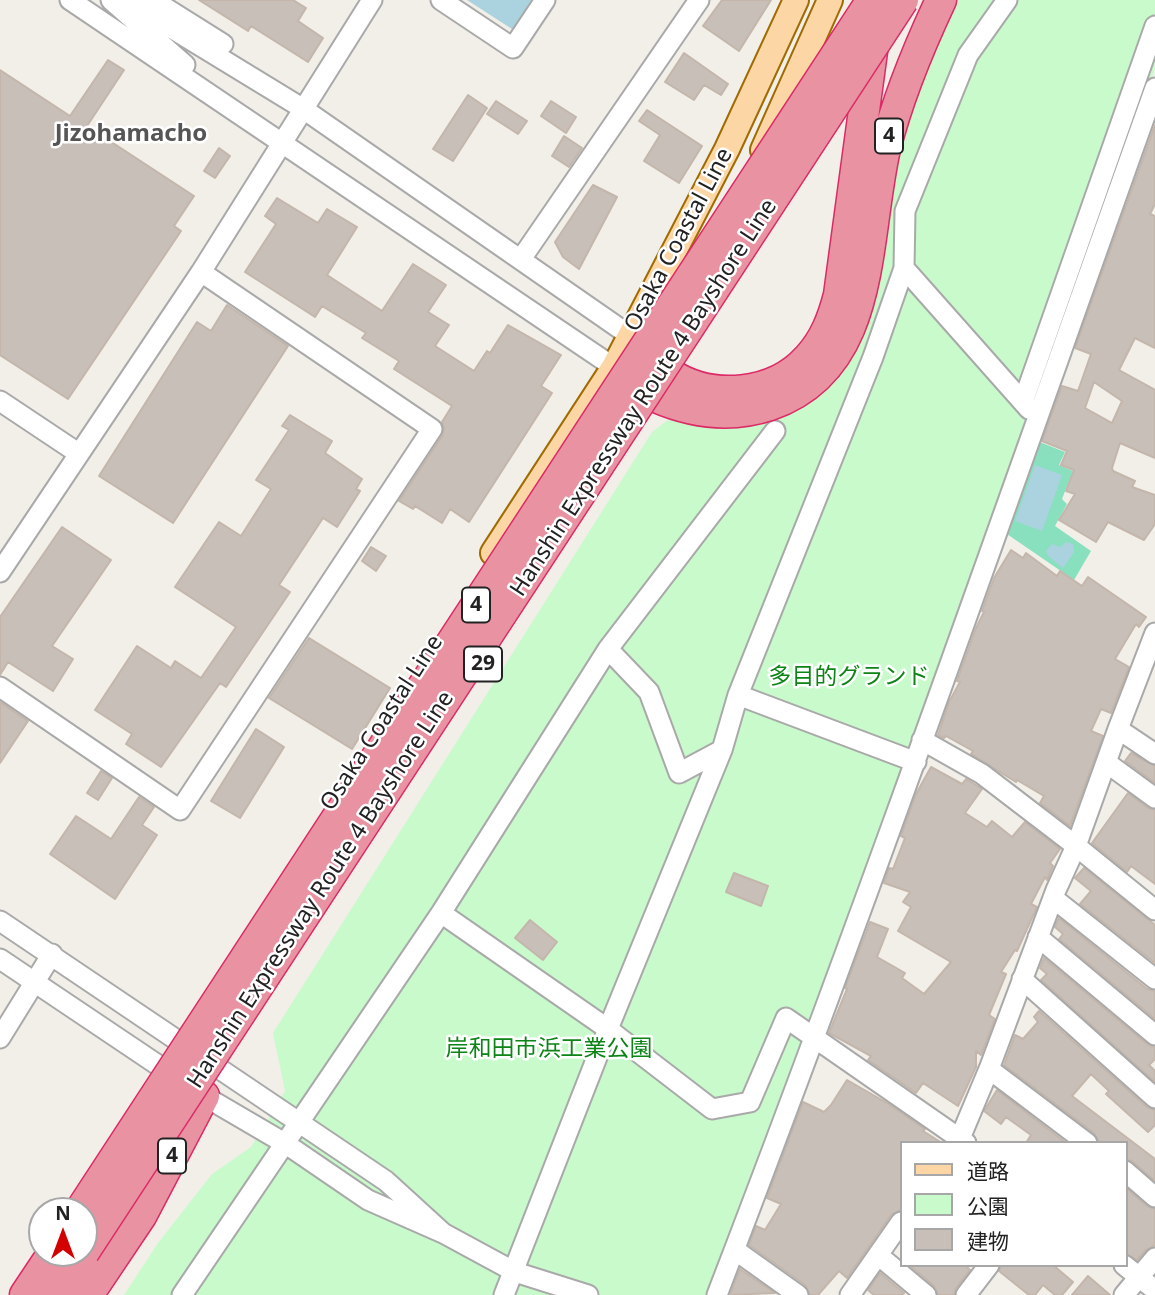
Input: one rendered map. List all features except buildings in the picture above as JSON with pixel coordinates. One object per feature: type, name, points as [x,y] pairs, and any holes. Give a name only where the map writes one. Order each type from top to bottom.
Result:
[{"type":"highway","name":"Hanshin Expressway Route 4 Bayshore Line","points":[[89,1197],[872,0]]},
{"type":"highway","name":"4","points":[[663,386],[684,383],[702,389],[748,390],[771,383],[791,372],[808,358],[822,339],[833,317],[839,295],[881,0]]},
{"type":"highway","name":"Hanshin Expressway Route 4 Bayshore Line","points":[[98,1232],[903,0]]},
{"type":"highway","name":"4","points":[[663,386],[698,412],[728,413],[757,409],[786,399],[810,384],[830,363],[846,340],[856,312],[885,151],[897,108],[911,68],[941,0]]},
{"type":"highway","name":"4","points":[[88,1295],[141,1216],[204,1096]]},
{"type":"highway","points":[[25,1295],[44,1267]]},
{"type":"highway","name":"Hanshin Expressway Route 4 Bayshore Line","points":[[56,1295],[75,1267]]},
{"type":"main road","name":"Osaka Coastal Line","points":[[74,1197],[614,367],[727,149],[796,0]]},
{"type":"main road","name":"Osaka Coastal Line","points":[[74,1295],[663,386],[697,320],[755,167],[830,0]]},
{"type":"main road","points":[[11,1295],[29,1267]]},
{"type":"street","points":[[70,0],[614,367],[663,386]]},
{"type":"street","points":[[111,0],[244,117]]},
{"type":"street","points":[[125,0],[363,139],[410,184],[629,335],[663,386]]},
{"type":"street","points":[[153,0],[305,104]]},
{"type":"street","points":[[0,572],[201,272],[372,0]]},
{"type":"street","points":[[441,0],[513,48],[545,0]]},
{"type":"street","points":[[521,259],[699,0]]},
{"type":"street","points":[[504,1295],[608,1029],[722,750],[738,695],[873,357],[904,268],[905,211],[968,55],[1007,0]]},
{"type":"street","points":[[1023,402],[1155,26]]},
{"type":"street","points":[[717,1295],[816,1039],[1155,89]]},
{"type":"street","points":[[904,268],[1039,420]]},
{"type":"street","points":[[0,687],[180,810],[432,429],[201,272]]},
{"type":"street","points":[[1000,377],[1010,372],[1031,373]]},
{"type":"street","points":[[0,401],[78,453]]},
{"type":"street","points":[[182,1295],[441,913],[608,649],[775,431]]},
{"type":"street","points":[[441,913],[608,1029],[712,1109],[750,1102],[786,1018],[962,1141],[1155,633]]},
{"type":"street","points":[[608,649],[649,692],[679,773],[722,750]]},
{"type":"street","points":[[738,695],[916,762]]},
{"type":"street","points":[[1118,729],[1155,754]]},
{"type":"street","points":[[922,740],[982,774],[1155,909]]},
{"type":"street","points":[[1107,763],[1155,798]]},
{"type":"street","points":[[1053,898],[1155,979]]},
{"type":"street","points":[[0,920],[300,1123],[324,1131],[386,1181],[443,1233]]},
{"type":"street","points":[[1038,937],[1155,1035]]},
{"type":"street","points":[[0,1038],[52,954]]},
{"type":"street","points":[[0,959],[204,1096],[286,1144],[368,1200],[443,1233],[515,1272],[588,1295]]},
{"type":"street","points":[[1022,979],[1155,1098]]},
{"type":"street","points":[[989,1069],[1084,1141]]},
{"type":"street","points":[[1127,1173],[1155,1197]]},
{"type":"street","points":[[856,1293],[900,1223]]},
{"type":"street","points":[[735,1250],[798,1295]]},
{"type":"street","points":[[878,1255],[926,1295]]},
{"type":"street","points":[[1124,1295],[1131,1271],[1155,1258]]},
{"type":"street","points":[[966,1295],[987,1267]]},
{"type":"street","points":[[199,1269],[199,1295]]},
{"type":"street","points":[[1131,1271],[1155,1290]]},
{"type":"green space","name":"岸和田市浜工業公園","points":[[954,0],[1155,0],[1155,69],[917,742],[713,1295],[124,1295],[158,1243],[212,1174],[251,1147],[285,1091],[273,1033],[652,432],[668,420],[723,426],[755,423],[791,412],[820,392],[852,355],[878,281],[903,124]]},
{"type":"green space","points":[[1037,441],[1065,452],[1059,465],[1073,471],[1062,499],[1067,504],[1055,526],[1091,551],[1074,580],[1004,532]]},
{"type":"water","points":[[467,0],[535,0],[515,31]]},
{"type":"water","points":[[1035,465],[1062,475],[1042,531],[1015,521]]},
{"type":"water","points":[[1066,542],[1073,544],[1074,552],[1063,568],[1048,556],[1046,551],[1052,544],[1060,547]]},
{"type":"district","name":"Jizohamacho","points":[[131,134]]},
{"type":"park label","name":"多目的グランド","points":[[849,677]]}]
